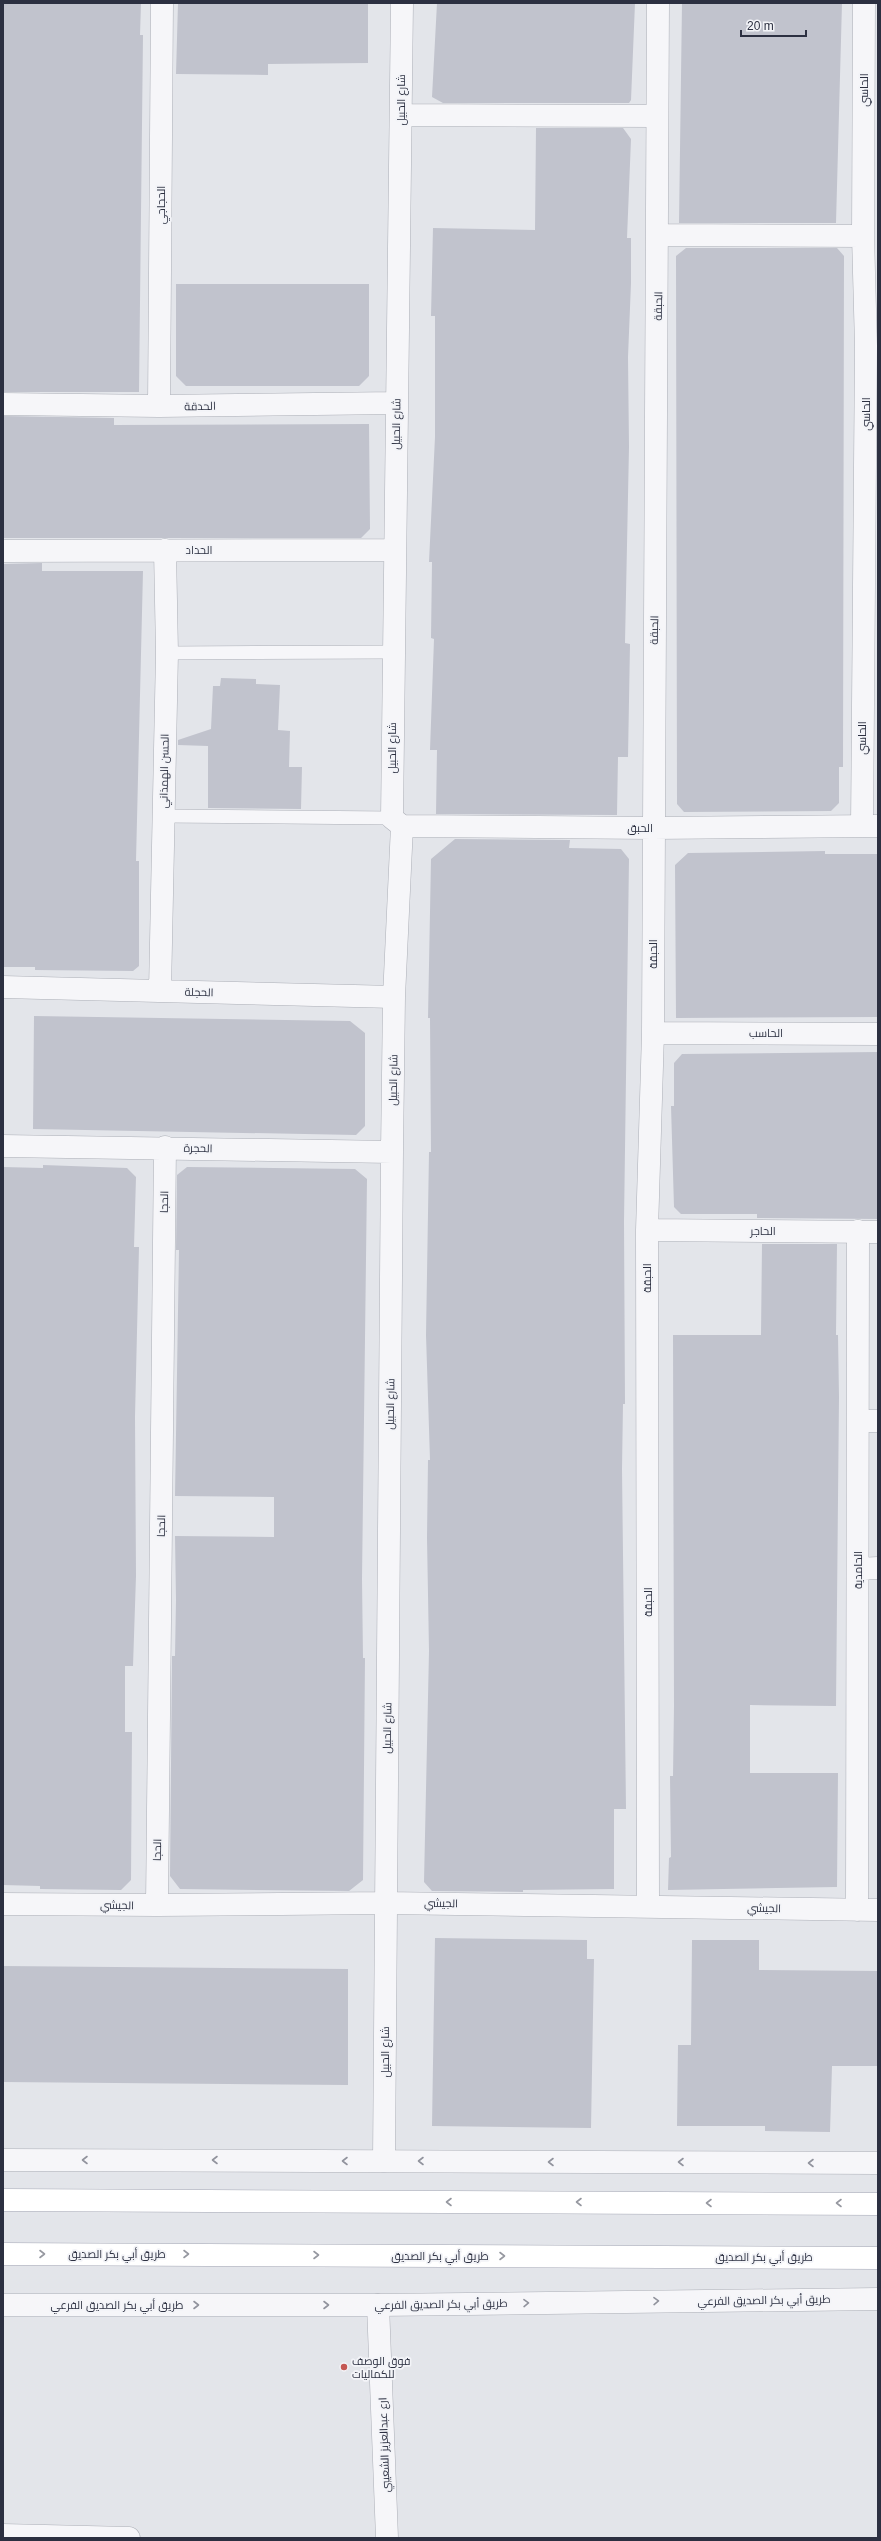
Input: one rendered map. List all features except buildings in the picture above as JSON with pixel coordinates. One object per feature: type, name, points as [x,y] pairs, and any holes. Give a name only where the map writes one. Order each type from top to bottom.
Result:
[{"type":"main road","points":[[3,2200],[878,2204]]},
{"type":"main road","name":"طريق أبي بكر الصديق","points":[[3,2254],[878,2258]]},
{"type":"street","name":"الحجاجي","points":[[159,406],[162,3]]},
{"type":"street","name":"شارع الحبيل","points":[[384,2161],[392,1152],[397,822],[393,652],[402,3]]},
{"type":"street","name":"الحبقة","points":[[648,1905],[647,1230],[653,1032],[658,3]]},
{"type":"street","name":"الحاسي","points":[[864,3],[863,236],[872,346],[870,826]]},
{"type":"street","points":[[401,115],[657,116]]},
{"type":"street","points":[[658,235],[863,236]]},
{"type":"street","name":"الحدقة","points":[[3,404],[159,406],[396,403]]},
{"type":"street","name":"الحسن الهمذاني","points":[[160,991],[167,653],[165,550]]},
{"type":"street","name":"الحداد","points":[[3,551],[395,550]]},
{"type":"street","name":"الحبق","points":[[397,822],[653,828],[870,826]]},
{"type":"street","name":"الحجلة","points":[[3,988],[394,997]]},
{"type":"street","name":"الحاسب","points":[[653,1032],[878,1034]]},
{"type":"street","name":"الحجرة","points":[[3,1146],[165,1147],[392,1152]]},
{"type":"street","name":"الحجا","points":[[157,1905],[165,1147]]},
{"type":"street","name":"الحاجر","points":[[647,1230],[868,1231]]},
{"type":"street","name":"الحامدية","points":[[857,1910],[868,1568],[868,1231]]},
{"type":"street","name":"الجيشي","points":[[3,1904],[157,1905],[385,1903],[648,1905],[878,1910]]},
{"type":"street","points":[[3,2160],[878,2163]]},
{"type":"street","name":"طريق أبي بكر الصديق الفرعي","points":[[3,2305],[378,2305],[878,2299]]},
{"type":"street","name":"ارع عبدالعزيز الشعيبي","points":[[378,2305],[388,2538]]},
{"type":"street","points":[[3,2535],[129,2538]]},
{"type":"lane","points":[[167,653],[393,652]]},
{"type":"lane","points":[[163,816],[397,822]]},
{"type":"place","name":"فوق الوصف للكماليات","points":[[344,2367]]}]
